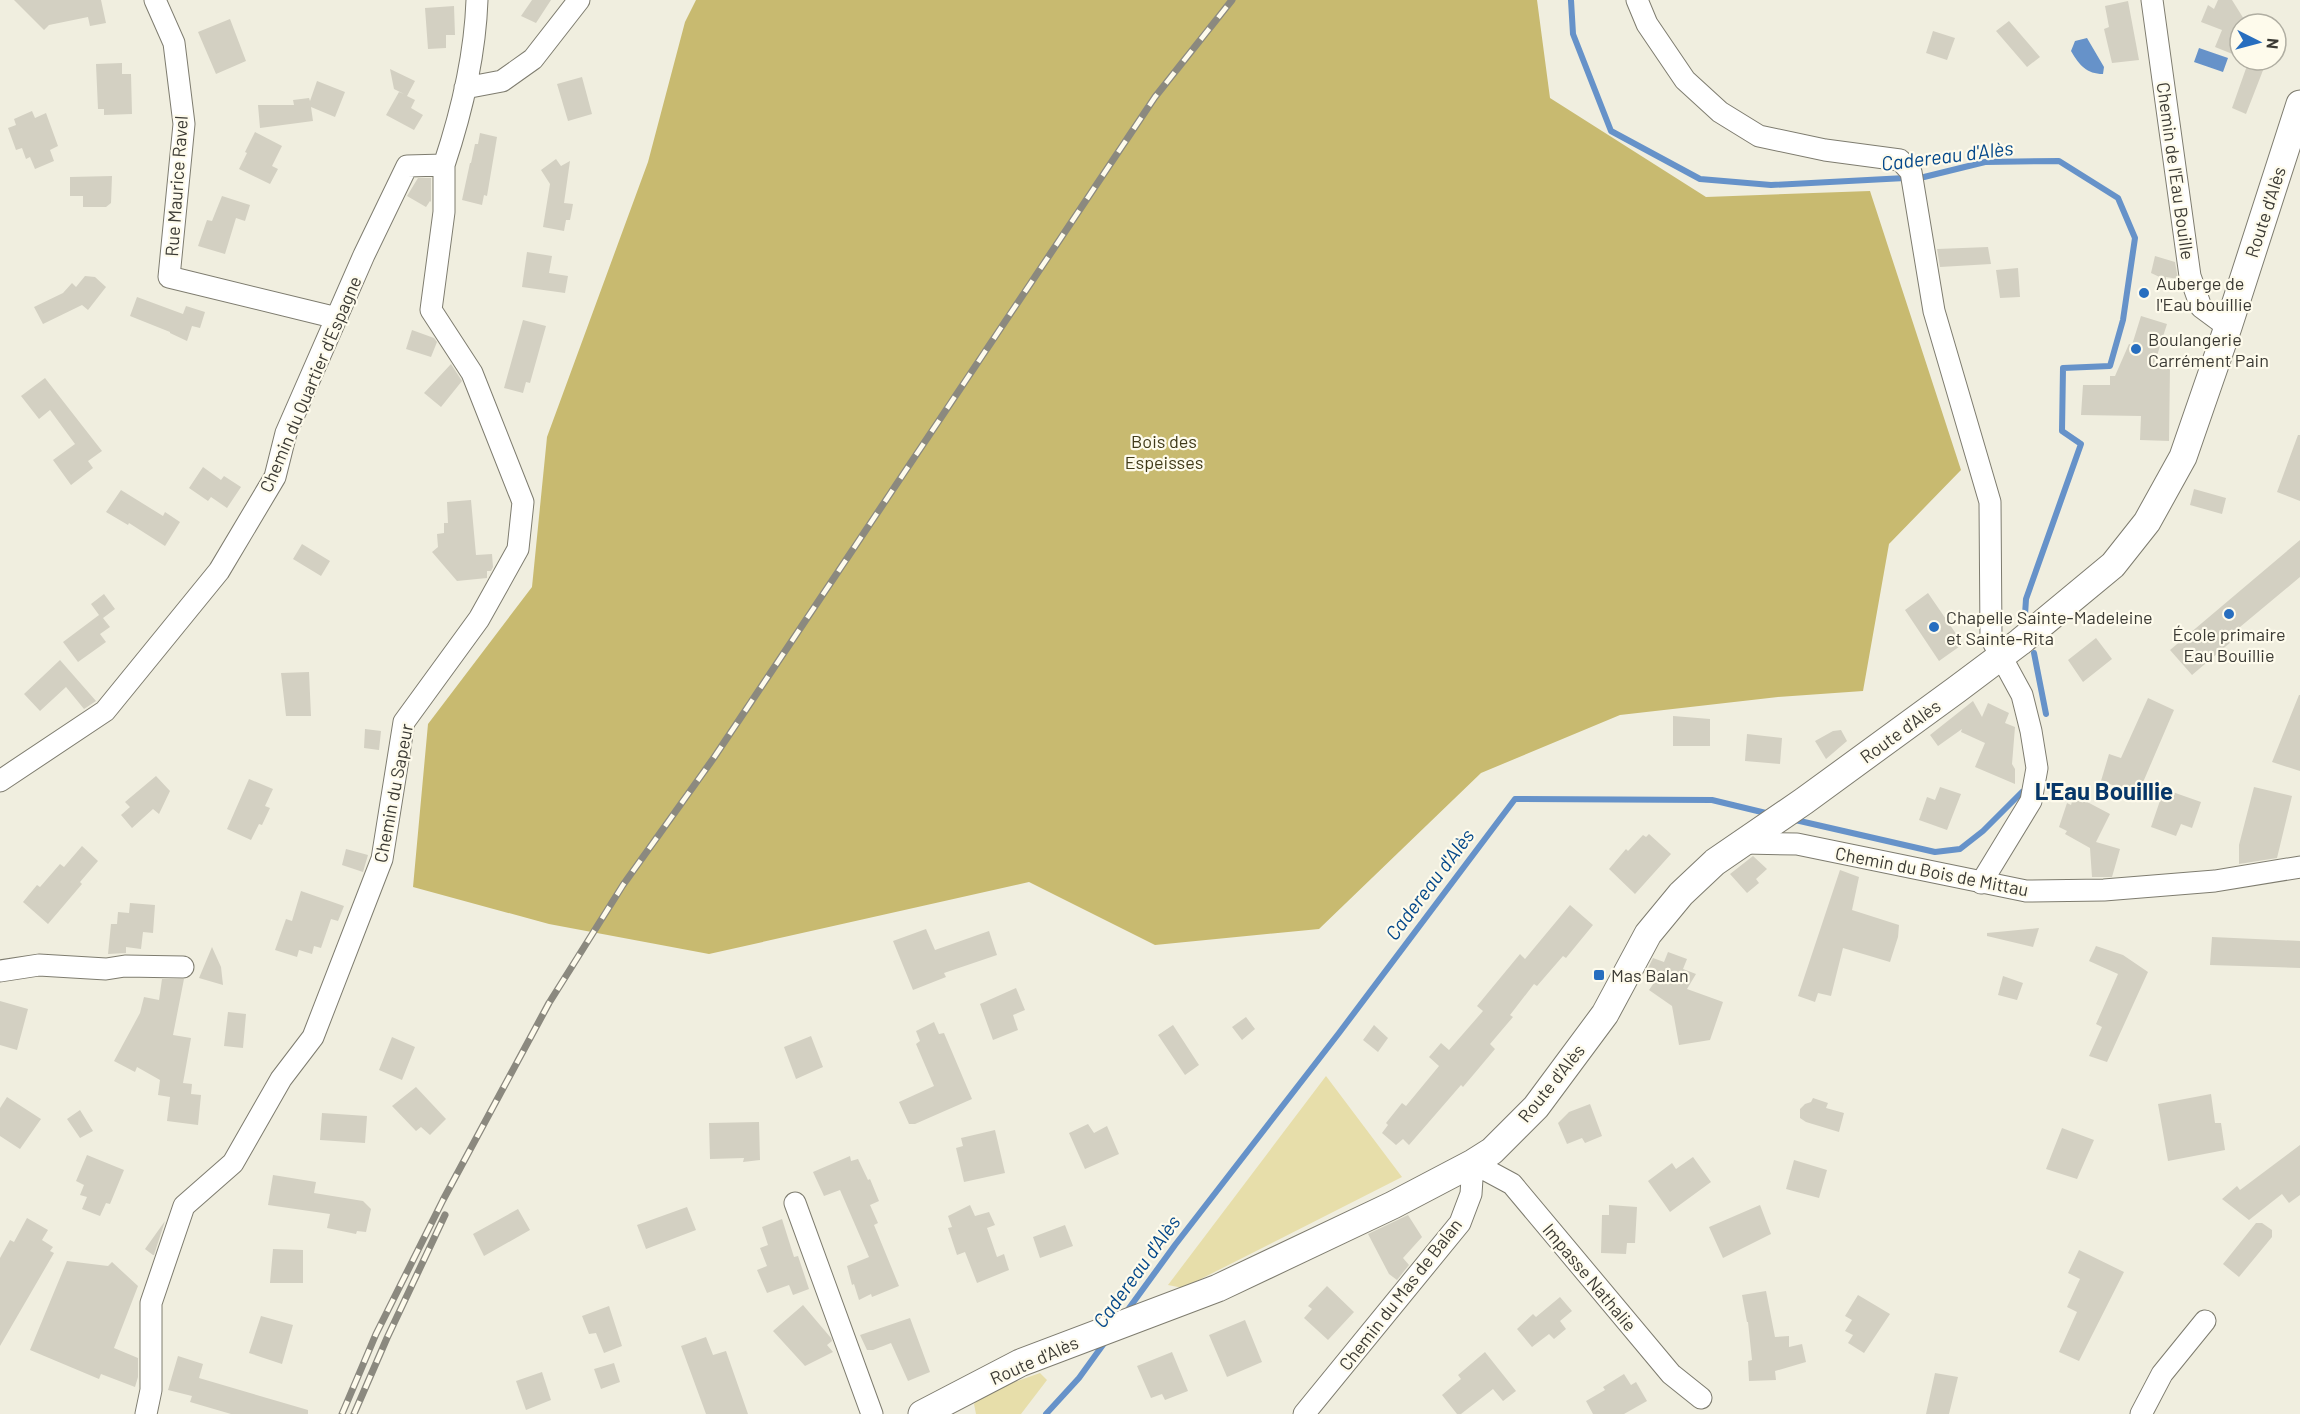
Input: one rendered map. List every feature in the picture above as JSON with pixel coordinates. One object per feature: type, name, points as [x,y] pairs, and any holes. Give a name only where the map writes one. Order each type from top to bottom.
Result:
[{"type":"main road","name":"Route d'Alès","points":[[922,1414],[960,1406],[1020,1363],[1218,1288],[1393,1205],[1492,1151],[1536,1107],[1605,1014],[1648,934],[1682,894],[1714,862],[1804,801],[2011,649],[2063,607],[2140,507],[2183,457],[2228,327],[2300,104]]},
{"type":"street","name":"Rue Maurice Ravel","points":[[155,0],[174,43],[184,124],[169,276],[337,318]]},
{"type":"street","points":[[444,165],[460,117],[476,36],[477,0]]},
{"type":"street","points":[[465,88],[502,81],[533,59],[579,0]]},
{"type":"street","points":[[1636,0],[1647,24],[1685,80],[1720,112],[1759,136],[1825,150],[1900,160],[1911,172],[1934,311],[1990,502],[1991,638],[2011,649],[2031,731],[2037,768],[2031,801],[1981,883]]},
{"type":"street","name":"Chemin de l'Eau Bouille","points":[[2152,0],[2190,276],[2201,307],[2228,327]]},
{"type":"street","name":"Chemin du Quartier d'Espagne","points":[[0,781],[105,711],[219,571],[275,477],[286,433],[407,166],[444,165]]},
{"type":"street","name":"Chemin du Sapeur","points":[[146,1414],[151,1390],[151,1303],[184,1206],[233,1163],[280,1079],[313,1037],[382,859],[404,722],[479,619],[518,549],[523,502],[472,373],[431,310],[444,212],[444,165]]},
{"type":"street","name":"Chemin du Bois de Mittau","points":[[1755,835],[2026,891],[2104,890],[2215,881],[2300,867]]},
{"type":"street","points":[[0,971],[39,965],[105,969],[125,966],[183,966]]},
{"type":"street","name":"Impasse Nathalie","points":[[1473,1163],[1512,1184],[1671,1374],[1701,1398]]},
{"type":"street","name":"Chemin du Mas de Balan","points":[[1304,1414],[1460,1223],[1471,1194],[1473,1163]]},
{"type":"street","points":[[795,1203],[872,1414]]},
{"type":"street","points":[[2141,1414],[2163,1374],[2205,1321]]},
{"type":"shaded area","points":[[1326,1076],[1402,1177],[1183,1288],[1168,1285]]},
{"type":"shaded area","points":[[1040,1373],[1047,1380],[1021,1414],[976,1414],[974,1404],[984,1393]]},
{"type":"green space","name":"Bois des Espeisses","points":[[696,0],[1537,0],[1550,98],[1706,197],[1870,191],[1961,470],[1889,544],[1863,691],[1778,697],[1620,715],[1481,773],[1319,929],[1155,945],[1029,882],[709,954],[549,924],[413,887],[428,724],[532,587],[547,437],[648,162],[685,22]]},
{"type":"water","points":[[2087,38],[2104,67],[2103,74],[2084,68],[2071,51],[2075,41]]},
{"type":"water","points":[[2199,48],[2228,58],[2223,72],[2194,62]]},
{"type":"building","points":[[14,0],[101,0],[106,23],[90,26],[88,17],[49,25],[44,30]]},
{"type":"building","points":[[532,0],[551,0],[536,23],[521,16]]},
{"type":"building","points":[[2218,0],[2232,0],[2240,12],[2228,12],[2228,52],[2215,47],[2222,30],[2201,22],[2208,5],[2214,9]]},
{"type":"building","points":[[2128,1],[2139,60],[2112,63],[2104,29],[2109,27],[2105,6]]},
{"type":"building","points":[[454,6],[455,35],[446,35],[446,48],[428,49],[425,8]]},
{"type":"building","points":[[230,19],[246,61],[216,74],[198,32]]},
{"type":"building","points":[[2009,21],[2040,57],[2027,67],[1996,31]]},
{"type":"building","points":[[1933,31],[1955,38],[1947,60],[1926,53]]},
{"type":"building","points":[[122,63],[122,74],[131,74],[132,114],[104,115],[104,109],[98,109],[96,64]]},
{"type":"building","points":[[390,69],[415,81],[407,96],[415,100],[411,108],[423,115],[414,130],[386,115],[399,92],[404,94],[394,89]]},
{"type":"building","points":[[2245,72],[2262,72],[2246,114],[2232,108]]},
{"type":"building","points":[[582,77],[592,114],[568,121],[557,84]]},
{"type":"building","points":[[317,81],[345,92],[335,117],[311,107],[313,121],[260,128],[258,105],[294,105],[293,100],[309,98],[310,101]]},
{"type":"building","points":[[32,111],[35,118],[46,113],[58,146],[50,150],[54,161],[35,169],[30,157],[26,159],[22,148],[16,150],[8,128],[16,125],[14,119]]},
{"type":"building","points":[[255,132],[282,146],[272,166],[278,169],[270,184],[239,169]]},
{"type":"building","points":[[480,133],[497,137],[487,196],[484,195],[482,205],[462,200],[475,144],[478,144]]},
{"type":"building","points":[[556,159],[561,166],[570,161],[564,203],[573,204],[570,220],[566,220],[564,231],[543,227],[550,184],[541,170]]},
{"type":"building","points":[[112,176],[111,203],[106,207],[83,207],[83,196],[70,196],[70,177]]},
{"type":"building","points":[[418,178],[431,178],[431,202],[426,207],[407,196]]},
{"type":"building","points":[[222,196],[250,205],[245,221],[236,218],[225,254],[198,246],[207,220],[212,221]]},
{"type":"building","points":[[1988,247],[1991,264],[1940,267],[1937,249]]},
{"type":"building","points":[[527,252],[552,256],[549,273],[568,276],[565,293],[522,287]]},
{"type":"building","points":[[2155,256],[2175,262],[2178,279],[2166,277],[2166,280],[2151,273]]},
{"type":"building","points":[[2018,268],[2020,297],[2000,298],[1996,270]]},
{"type":"building","points":[[85,276],[95,277],[106,287],[88,310],[82,305],[43,324],[34,307],[63,293],[72,283],[76,287]]},
{"type":"building","points":[[137,297],[183,314],[186,306],[205,312],[200,328],[192,326],[187,341],[130,316]]},
{"type":"building","points":[[2141,316],[2167,324],[2154,365],[2170,366],[2169,441],[2140,440],[2141,416],[2081,415],[2083,385],[2110,385],[2110,376],[2115,376],[2129,344],[2132,345]]},
{"type":"building","points":[[523,320],[546,326],[530,383],[526,382],[523,393],[504,388]]},
{"type":"building","points":[[412,330],[434,338],[437,342],[431,357],[406,349]]},
{"type":"building","points":[[451,364],[462,381],[441,407],[424,393]]},
{"type":"building","points":[[45,378],[102,451],[88,461],[93,468],[71,485],[53,460],[75,444],[50,410],[39,419],[21,396]]},
{"type":"building","points":[[2298,435],[2300,435],[2300,501],[2277,492]]},
{"type":"building","points":[[203,467],[221,480],[224,476],[241,487],[227,508],[211,497],[208,501],[189,488]]},
{"type":"building","points":[[2194,489],[2226,498],[2222,514],[2190,505]]},
{"type":"building","points":[[121,490],[163,516],[165,512],[180,522],[165,546],[129,523],[128,525],[106,512]]},
{"type":"building","points":[[471,500],[476,555],[492,554],[493,567],[491,571],[487,571],[487,578],[457,581],[432,552],[438,547],[437,534],[444,533],[444,523],[448,523],[447,502]]},
{"type":"building","points":[[2300,540],[2300,577],[2228,637],[2232,641],[2192,675],[2170,650]]},
{"type":"building","points":[[302,544],[330,561],[321,576],[293,559]]},
{"type":"building","name":"Chapelle Sainte-Madeleine et Sainte-Rita","points":[[1928,593],[1963,644],[1939,661],[1905,610]]},
{"type":"building","points":[[104,594],[115,609],[103,618],[110,627],[100,634],[106,642],[78,662],[63,642],[99,615],[91,604]]},
{"type":"building","points":[[2096,638],[2112,659],[2083,682],[2068,660]]},
{"type":"building","points":[[60,660],[96,701],[84,709],[66,687],[40,711],[24,694]]},
{"type":"building","points":[[309,672],[311,716],[286,716],[281,673]]},
{"type":"building","points":[[2300,695],[2300,771],[2272,762]]},
{"type":"building","points":[[2148,698],[2174,710],[2138,794],[2101,781],[2109,754],[2121,758]]},
{"type":"building","points":[[1973,701],[1982,717],[1988,703],[2009,713],[2005,723],[2015,727],[2012,764],[2015,769],[2015,784],[1975,767],[1985,743],[1961,732],[1962,729],[1938,746],[1930,735]]},
{"type":"building","points":[[1673,716],[1710,719],[1710,746],[1673,746]]},
{"type":"building","points":[[365,729],[381,731],[379,750],[364,748]]},
{"type":"building","points":[[1841,730],[1847,741],[1826,759],[1815,741],[1833,731]]},
{"type":"building","points":[[1747,734],[1782,738],[1780,764],[1745,761]]},
{"type":"building","points":[[156,776],[170,791],[159,814],[153,809],[132,828],[121,815],[130,807],[125,802]]},
{"type":"building","points":[[249,779],[273,789],[265,806],[270,808],[262,825],[259,824],[251,840],[227,829]]},
{"type":"building","points":[[1940,787],[1961,794],[1947,830],[1919,820],[1927,797],[1935,800]]},
{"type":"building","points":[[2254,787],[2292,796],[2277,858],[2239,864],[2239,845]]},
{"type":"building","points":[[2164,789],[2201,802],[2192,828],[2181,824],[2176,836],[2151,827]]},
{"type":"building","points":[[2074,795],[2110,814],[2096,842],[2120,849],[2112,877],[2092,877],[2090,848],[2065,834],[2067,831],[2059,827],[2067,803],[2071,805]]},
{"type":"building","points":[[1649,834],[1671,854],[1635,894],[1609,869],[1626,849],[1628,851],[1643,835],[1646,837]]},
{"type":"building","points":[[82,846],[98,861],[48,924],[23,902],[37,885],[40,887],[60,864],[64,867]]},
{"type":"building","points":[[346,849],[368,855],[363,872],[342,865]]},
{"type":"building","points":[[1753,856],[1767,869],[1756,879],[1759,883],[1747,893],[1730,874]]},
{"type":"building","points":[[1840,870],[1859,877],[1852,910],[1899,925],[1898,937],[1890,962],[1843,948],[1831,996],[1818,993],[1815,1002],[1798,996]]},
{"type":"building","points":[[301,891],[344,906],[338,921],[331,919],[321,948],[314,946],[312,954],[299,950],[297,957],[275,950],[286,919],[292,921]]},
{"type":"building","points":[[130,903],[155,905],[153,933],[143,932],[141,949],[126,947],[126,953],[108,954],[111,924],[117,924],[118,912],[129,913]]},
{"type":"building","points":[[1570,905],[1593,925],[1566,958],[1563,956],[1537,986],[1534,984],[1510,1015],[1513,1017],[1490,1044],[1495,1049],[1463,1087],[1461,1085],[1409,1145],[1403,1139],[1396,1145],[1382,1133],[1388,1125],[1386,1123],[1402,1103],[1406,1106],[1439,1066],[1429,1057],[1441,1043],[1449,1050],[1483,1011],[1477,1006],[1520,954],[1525,959]]},
{"type":"building","points":[[2039,928],[2033,947],[1987,936],[1987,933]]},
{"type":"building","points":[[926,929],[935,950],[989,931],[997,955],[944,973],[946,977],[913,990],[893,941]]},
{"type":"building","points":[[2212,937],[2300,941],[2300,968],[2210,965]]},
{"type":"building","points":[[2096,946],[2123,955],[2148,972],[2107,1062],[2089,1056],[2102,1027],[2096,1024],[2118,974],[2089,961]]},
{"type":"building","points":[[212,947],[221,967],[223,985],[199,978]]},
{"type":"building","points":[[1668,952],[1687,959],[1683,969],[1696,974],[1687,989],[1723,1002],[1710,1040],[1679,1045],[1672,1006],[1649,990],[1656,980],[1646,972],[1653,958],[1664,962]]},
{"type":"building","points":[[2003,976],[2023,983],[2017,1000],[1998,995]]},
{"type":"building","points":[[162,979],[184,979],[173,1035],[191,1038],[183,1083],[192,1084],[191,1094],[201,1095],[198,1125],[167,1121],[170,1097],[158,1095],[160,1080],[137,1067],[135,1072],[114,1061],[140,1013],[144,997],[159,1000]]},
{"type":"building","points":[[1016,988],[1025,1010],[1013,1015],[1018,1030],[993,1040],[980,1004]]},
{"type":"building","points":[[0,1001],[28,1009],[17,1050],[0,1045]]},
{"type":"building","points":[[228,1012],[246,1014],[243,1048],[224,1046]]},
{"type":"building","points":[[1246,1017],[1255,1029],[1242,1040],[1232,1027]]},
{"type":"building","points":[[934,1022],[939,1034],[944,1033],[972,1099],[915,1124],[909,1124],[899,1102],[934,1086],[916,1044],[920,1041],[916,1031]]},
{"type":"building","points":[[1173,1025],[1199,1065],[1185,1075],[1158,1035]]},
{"type":"building","points":[[1374,1025],[1388,1038],[1378,1052],[1363,1040]]},
{"type":"building","points":[[811,1036],[823,1067],[796,1079],[784,1047]]},
{"type":"building","points":[[392,1037],[415,1047],[402,1080],[379,1070]]},
{"type":"building","points":[[416,1087],[446,1119],[430,1135],[421,1127],[416,1131],[392,1106]]},
{"type":"building","points":[[2211,1094],[2215,1123],[2221,1123],[2225,1150],[2168,1161],[2158,1104]]},
{"type":"building","points":[[7,1097],[41,1119],[20,1149],[0,1136],[0,1108]]},
{"type":"building","points":[[1813,1098],[1828,1103],[1826,1108],[1844,1113],[1839,1132],[1800,1118],[1800,1109]]},
{"type":"building","points":[[1590,1104],[1602,1136],[1585,1143],[1582,1138],[1567,1144],[1558,1123],[1569,1112]]},
{"type":"building","points":[[80,1110],[93,1131],[80,1138],[67,1119]]},
{"type":"building","points":[[322,1113],[367,1116],[365,1143],[320,1140]]},
{"type":"building","points":[[759,1122],[760,1160],[743,1162],[744,1158],[710,1159],[709,1123]]},
{"type":"building","points":[[1088,1124],[1094,1133],[1107,1126],[1119,1154],[1085,1169],[1069,1133]]},
{"type":"building","points":[[2062,1128],[2094,1140],[2077,1179],[2046,1169]]},
{"type":"building","points":[[995,1130],[1005,1173],[964,1182],[956,1148],[963,1146],[961,1138]]},
{"type":"building","points":[[2300,1145],[2300,1195],[2289,1203],[2282,1194],[2249,1220],[2222,1199],[2237,1186],[2240,1190]]},
{"type":"building","points":[[87,1155],[124,1170],[110,1204],[106,1203],[100,1216],[82,1209],[87,1197],[80,1195],[84,1185],[76,1181]]},
{"type":"building","points":[[850,1156],[851,1161],[858,1159],[879,1201],[870,1205],[878,1223],[874,1225],[899,1286],[859,1300],[847,1266],[869,1257],[840,1190],[824,1196],[813,1172]]},
{"type":"building","points":[[1693,1157],[1711,1182],[1670,1212],[1648,1181],[1672,1163],[1676,1169]]},
{"type":"building","points":[[1794,1160],[1827,1170],[1819,1198],[1786,1189]]},
{"type":"building","points":[[273,1175],[316,1182],[314,1193],[363,1201],[371,1209],[366,1232],[357,1231],[356,1234],[327,1228],[330,1214],[268,1205]]},
{"type":"building","points":[[970,1205],[975,1216],[989,1212],[995,1225],[987,1228],[997,1257],[1004,1254],[1009,1270],[977,1283],[965,1252],[957,1255],[948,1228],[952,1227],[948,1216]]},
{"type":"building","points":[[1609,1205],[1637,1207],[1635,1243],[1627,1243],[1626,1254],[1601,1253],[1602,1215],[1609,1215]]},
{"type":"building","points":[[1760,1205],[1771,1234],[1723,1258],[1709,1227]]},
{"type":"building","points":[[687,1207],[696,1230],[646,1249],[637,1225]]},
{"type":"building","points":[[518,1209],[530,1230],[484,1256],[473,1234]]},
{"type":"building","points":[[1408,1215],[1422,1237],[1403,1258],[1409,1265],[1397,1280],[1389,1274],[1368,1234]]},
{"type":"building","points":[[27,1218],[48,1230],[42,1240],[53,1247],[50,1251],[54,1253],[0,1346],[0,1258],[10,1240],[14,1242]]},
{"type":"building","points":[[782,1219],[794,1257],[798,1256],[809,1289],[793,1295],[789,1285],[767,1293],[757,1270],[767,1266],[760,1248],[768,1245],[762,1227]]},
{"type":"building","points":[[165,1221],[154,1255],[153,1255],[145,1249]]},
{"type":"building","points":[[2256,1223],[2262,1223],[2272,1230],[2272,1237],[2239,1277],[2223,1264]]},
{"type":"building","points":[[1065,1225],[1073,1246],[1040,1258],[1033,1237]]},
{"type":"building","points":[[273,1249],[303,1250],[303,1283],[270,1283]]},
{"type":"building","points":[[2079,1250],[2124,1272],[2079,1361],[2059,1352],[2077,1312],[2067,1307],[2080,1279],[2068,1273]]},
{"type":"building","points":[[67,1261],[108,1266],[112,1262],[138,1286],[114,1348],[138,1358],[138,1377],[135,1387],[101,1374],[99,1379],[30,1350]]},
{"type":"building","points":[[1327,1286],[1354,1312],[1328,1340],[1304,1318],[1312,1309],[1308,1306]]},
{"type":"building","points":[[1766,1291],[1775,1337],[1789,1336],[1789,1347],[1802,1344],[1806,1362],[1775,1371],[1776,1380],[1749,1381],[1748,1361],[1752,1360],[1748,1322],[1742,1295]]},
{"type":"building","points":[[1858,1295],[1890,1314],[1864,1353],[1848,1343],[1853,1335],[1845,1331],[1852,1320],[1845,1316]]},
{"type":"building","points":[[1560,1297],[1572,1311],[1560,1321],[1566,1329],[1554,1339],[1549,1334],[1532,1347],[1517,1329],[1533,1314],[1536,1317]]},
{"type":"building","points":[[803,1305],[831,1338],[832,1341],[827,1345],[833,1352],[805,1366],[773,1331]]},
{"type":"building","points":[[609,1306],[622,1346],[604,1353],[596,1333],[589,1334],[582,1316]]},
{"type":"building","points":[[261,1316],[293,1325],[282,1364],[249,1353]]},
{"type":"building","points":[[910,1318],[930,1372],[908,1381],[891,1343],[867,1350],[860,1335]]},
{"type":"building","points":[[1245,1320],[1262,1362],[1227,1377],[1209,1335]]},
{"type":"building","points":[[706,1337],[713,1355],[726,1351],[748,1414],[706,1414],[681,1346]]},
{"type":"building","points":[[1172,1352],[1188,1391],[1165,1400],[1162,1394],[1151,1398],[1137,1366]]},
{"type":"building","points":[[1485,1352],[1516,1391],[1503,1401],[1493,1389],[1461,1414],[1457,1414],[1442,1395],[1461,1379],[1458,1375]]},
{"type":"building","points":[[178,1356],[203,1364],[199,1378],[308,1410],[308,1414],[231,1414],[190,1402],[192,1396],[168,1390]]},
{"type":"building","points":[[614,1363],[620,1382],[601,1389],[594,1369]]},
{"type":"building","points":[[542,1372],[551,1400],[526,1410],[516,1381]]},
{"type":"building","points":[[1935,1373],[1958,1377],[1949,1414],[1926,1414]]},
{"type":"building","points":[[1624,1374],[1631,1385],[1636,1382],[1647,1401],[1624,1414],[1593,1414],[1586,1401],[1605,1390],[1603,1387]]},
{"type":"waterway","name":"Cadereau d'Alès","points":[[1571,0],[1573,34],[1611,131],[1700,179],[1771,185],[1924,177],[1985,162],[2059,161],[2118,198],[2135,238],[2123,320],[2110,366],[2063,368],[2062,431],[2081,444],[2026,599],[2025,615]]},
{"type":"waterway","name":"Cadereau d'Alès","points":[[2034,653],[2046,714]]},
{"type":"waterway","name":"Cadereau d'Alès","points":[[1791,819],[1935,852],[1960,849],[1983,831],[2022,792]]},
{"type":"waterway","name":"Cadereau d'Alès","points":[[1127,1311],[1515,799],[1712,800],[1770,814]]},
{"type":"waterway","name":"Cadereau d'Alès","points":[[1046,1414],[1079,1378],[1105,1342]]},
{"type":"railway","points":[[342,1414],[376,1334],[443,1200],[549,1003],[623,885],[713,759],[1155,97],[1232,0]]},
{"type":"railway","points":[[354,1414],[445,1215]]},
{"type":"place","name":"Auberge de l'Eau bouillie","points":[[2144,293]]},
{"type":"place","name":"Boulangerie Carrément Pain","points":[[2136,349]]},
{"type":"place","name":"École primaire Eau Bouillie","points":[[2229,614]]},
{"type":"place","name":"Chapelle Sainte-Madeleine et Sainte-Rita","points":[[1934,627]]},
{"type":"place","name":"Mas Balan","points":[[1599,975]]},
{"type":"district","name":"L'Eau Bouillie","points":[[2104,790]]}]
